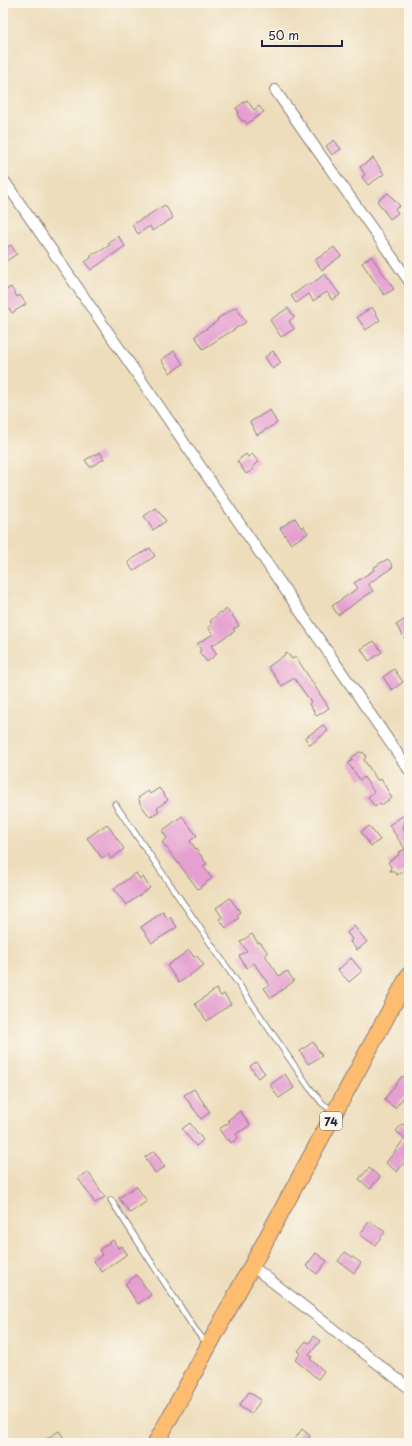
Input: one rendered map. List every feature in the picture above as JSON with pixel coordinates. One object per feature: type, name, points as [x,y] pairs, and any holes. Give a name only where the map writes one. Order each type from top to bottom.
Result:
[{"type":"main road","name":"74","points":[[156,1443],[409,975]]},
{"type":"street","points":[[275,90],[409,281]]},
{"type":"street","points":[[3,179],[409,770]]},
{"type":"street","points":[[252,1266],[409,1388]]},
{"type":"lane","points":[[115,804],[309,1086],[322,1103],[335,1112]]},
{"type":"lane","points":[[111,1200],[194,1328],[202,1338],[211,1342]]},
{"type":"building","points":[[247,100],[254,110],[259,106],[264,112],[247,124],[244,120],[242,121],[237,114],[239,113],[236,108]]},
{"type":"building","points":[[334,140],[341,149],[332,155],[326,146]]},
{"type":"building","points":[[373,158],[384,174],[368,185],[362,177],[365,175],[360,167]]},
{"type":"building","points":[[388,193],[400,206],[395,209],[398,213],[390,219],[377,201]]},
{"type":"building","points":[[165,205],[173,218],[152,231],[150,226],[138,234],[132,225]]},
{"type":"building","points":[[118,236],[125,246],[91,270],[85,262],[91,258],[91,255],[110,245],[108,242]]},
{"type":"building","points":[[3,239],[8,247],[11,245],[17,254],[3,263]]},
{"type":"building","points":[[334,247],[341,256],[322,270],[315,260]]},
{"type":"building","points":[[371,256],[394,289],[384,295],[362,263]]},
{"type":"building","points":[[325,274],[340,295],[332,300],[327,292],[313,301],[309,294],[296,303],[291,296]]},
{"type":"building","points":[[11,287],[17,297],[20,295],[26,304],[12,313],[3,300],[3,292]]},
{"type":"building","points":[[236,307],[246,322],[203,349],[195,336]]},
{"type":"building","points":[[372,307],[380,320],[366,330],[357,317]]},
{"type":"building","points":[[288,308],[294,317],[289,321],[294,329],[281,337],[270,320]]},
{"type":"building","points":[[174,351],[183,364],[170,373],[161,360]]},
{"type":"building","points":[[273,351],[281,363],[273,369],[265,357]]},
{"type":"building","points":[[270,410],[277,423],[257,435],[250,422]]},
{"type":"building","points":[[100,452],[104,459],[90,467],[85,460]]},
{"type":"building","points":[[246,454],[248,457],[252,454],[259,462],[254,465],[253,470],[246,474],[237,461]]},
{"type":"building","points":[[156,508],[166,521],[153,530],[144,516]]},
{"type":"building","points":[[295,518],[301,528],[303,526],[308,533],[291,544],[280,528]]},
{"type":"building","points":[[150,548],[155,556],[133,571],[128,562]]},
{"type":"building","points":[[388,559],[393,567],[368,584],[373,591],[338,615],[332,606],[358,588],[354,583],[374,570],[373,568],[380,563]]},
{"type":"building","points":[[227,609],[239,626],[233,629],[235,631],[211,646],[217,654],[207,662],[199,652],[201,650],[197,644],[213,634],[208,627],[212,625],[210,621]]},
{"type":"building","points":[[404,620],[409,628],[409,645],[396,625]]},
{"type":"building","points":[[374,641],[382,652],[369,661],[361,649]]},
{"type":"building","points":[[287,653],[292,659],[296,657],[329,708],[317,716],[309,704],[311,702],[294,678],[282,686],[268,667]]},
{"type":"building","points":[[394,669],[403,682],[392,690],[383,677]]},
{"type":"building","points":[[323,725],[328,731],[310,745],[305,738]]},
{"type":"building","points":[[359,752],[364,753],[366,756],[364,760],[378,781],[381,779],[392,798],[381,805],[380,803],[375,807],[368,797],[374,792],[364,777],[360,780],[348,763],[353,760],[351,758]]},
{"type":"building","points":[[159,788],[168,800],[157,808],[159,811],[150,817],[139,802],[140,801],[138,798],[148,791],[150,794]]},
{"type":"building","points":[[406,814],[403,828],[409,837],[409,867],[397,875],[394,871],[390,871],[391,867],[388,862],[405,849],[389,825]]},
{"type":"building","points":[[182,816],[197,836],[190,841],[207,864],[203,866],[212,878],[198,889],[162,842],[167,838],[162,831]]},
{"type":"building","points":[[107,824],[124,849],[111,859],[108,854],[102,858],[87,838]]},
{"type":"building","points":[[369,826],[380,840],[371,846],[361,832]]},
{"type":"building","points":[[136,873],[140,879],[143,877],[150,888],[126,905],[114,889]]},
{"type":"building","points":[[230,898],[240,912],[237,915],[239,918],[226,928],[219,919],[222,917],[216,908]]},
{"type":"building","points":[[163,912],[167,918],[170,917],[177,927],[152,943],[141,927]]},
{"type":"building","points":[[354,926],[367,942],[357,950],[350,942],[352,939],[347,933]]},
{"type":"building","points":[[252,934],[258,943],[260,942],[268,953],[265,955],[279,976],[287,971],[294,981],[271,998],[264,988],[269,985],[254,963],[247,968],[239,956],[247,951],[240,942]]},
{"type":"building","points":[[189,950],[194,957],[196,955],[204,965],[179,983],[167,966]]},
{"type":"building","points":[[351,958],[362,971],[349,982],[338,970]]},
{"type":"building","points":[[216,989],[221,996],[224,994],[231,1004],[207,1021],[195,1004]]},
{"type":"building","points":[[313,1042],[322,1056],[308,1064],[300,1051]]},
{"type":"building","points":[[256,1062],[265,1073],[258,1078],[250,1066]]},
{"type":"building","points":[[285,1074],[294,1088],[279,1098],[270,1085]]},
{"type":"building","points":[[402,1076],[409,1081],[409,1090],[395,1108],[384,1100]]},
{"type":"building","points":[[194,1089],[210,1112],[201,1119],[184,1095]]},
{"type":"building","points":[[240,1111],[250,1125],[236,1134],[238,1138],[231,1143],[229,1139],[227,1141],[219,1129],[230,1122],[228,1120]]},
{"type":"building","points":[[190,1123],[203,1140],[196,1146],[182,1129]]},
{"type":"building","points":[[402,1124],[409,1129],[409,1156],[397,1172],[386,1163],[405,1138],[396,1131]]},
{"type":"building","points":[[154,1151],[165,1167],[155,1173],[145,1157]]},
{"type":"building","points":[[369,1168],[380,1177],[370,1189],[359,1179]]},
{"type":"building","points":[[88,1172],[105,1197],[95,1203],[78,1178]]},
{"type":"building","points":[[136,1186],[147,1201],[130,1213],[119,1198]]},
{"type":"building","points":[[369,1221],[385,1232],[375,1245],[360,1235]]},
{"type":"building","points":[[113,1240],[118,1248],[122,1246],[127,1254],[102,1272],[94,1261],[102,1255],[99,1250]]},
{"type":"building","points":[[345,1252],[361,1263],[354,1273],[338,1261]]},
{"type":"building","points":[[316,1253],[327,1261],[317,1274],[306,1266]]},
{"type":"building","points":[[137,1275],[151,1295],[138,1304],[125,1284]]},
{"type":"building","points":[[314,1336],[320,1341],[309,1355],[312,1357],[310,1359],[324,1371],[318,1379],[295,1360],[301,1353],[298,1351],[306,1341],[309,1343]]},
{"type":"building","points":[[249,1392],[261,1400],[251,1414],[239,1406]]},
{"type":"building","points":[[302,1429],[310,1436],[305,1443],[292,1443]]},
{"type":"building","points":[[59,1431],[67,1443],[40,1443]]}]
